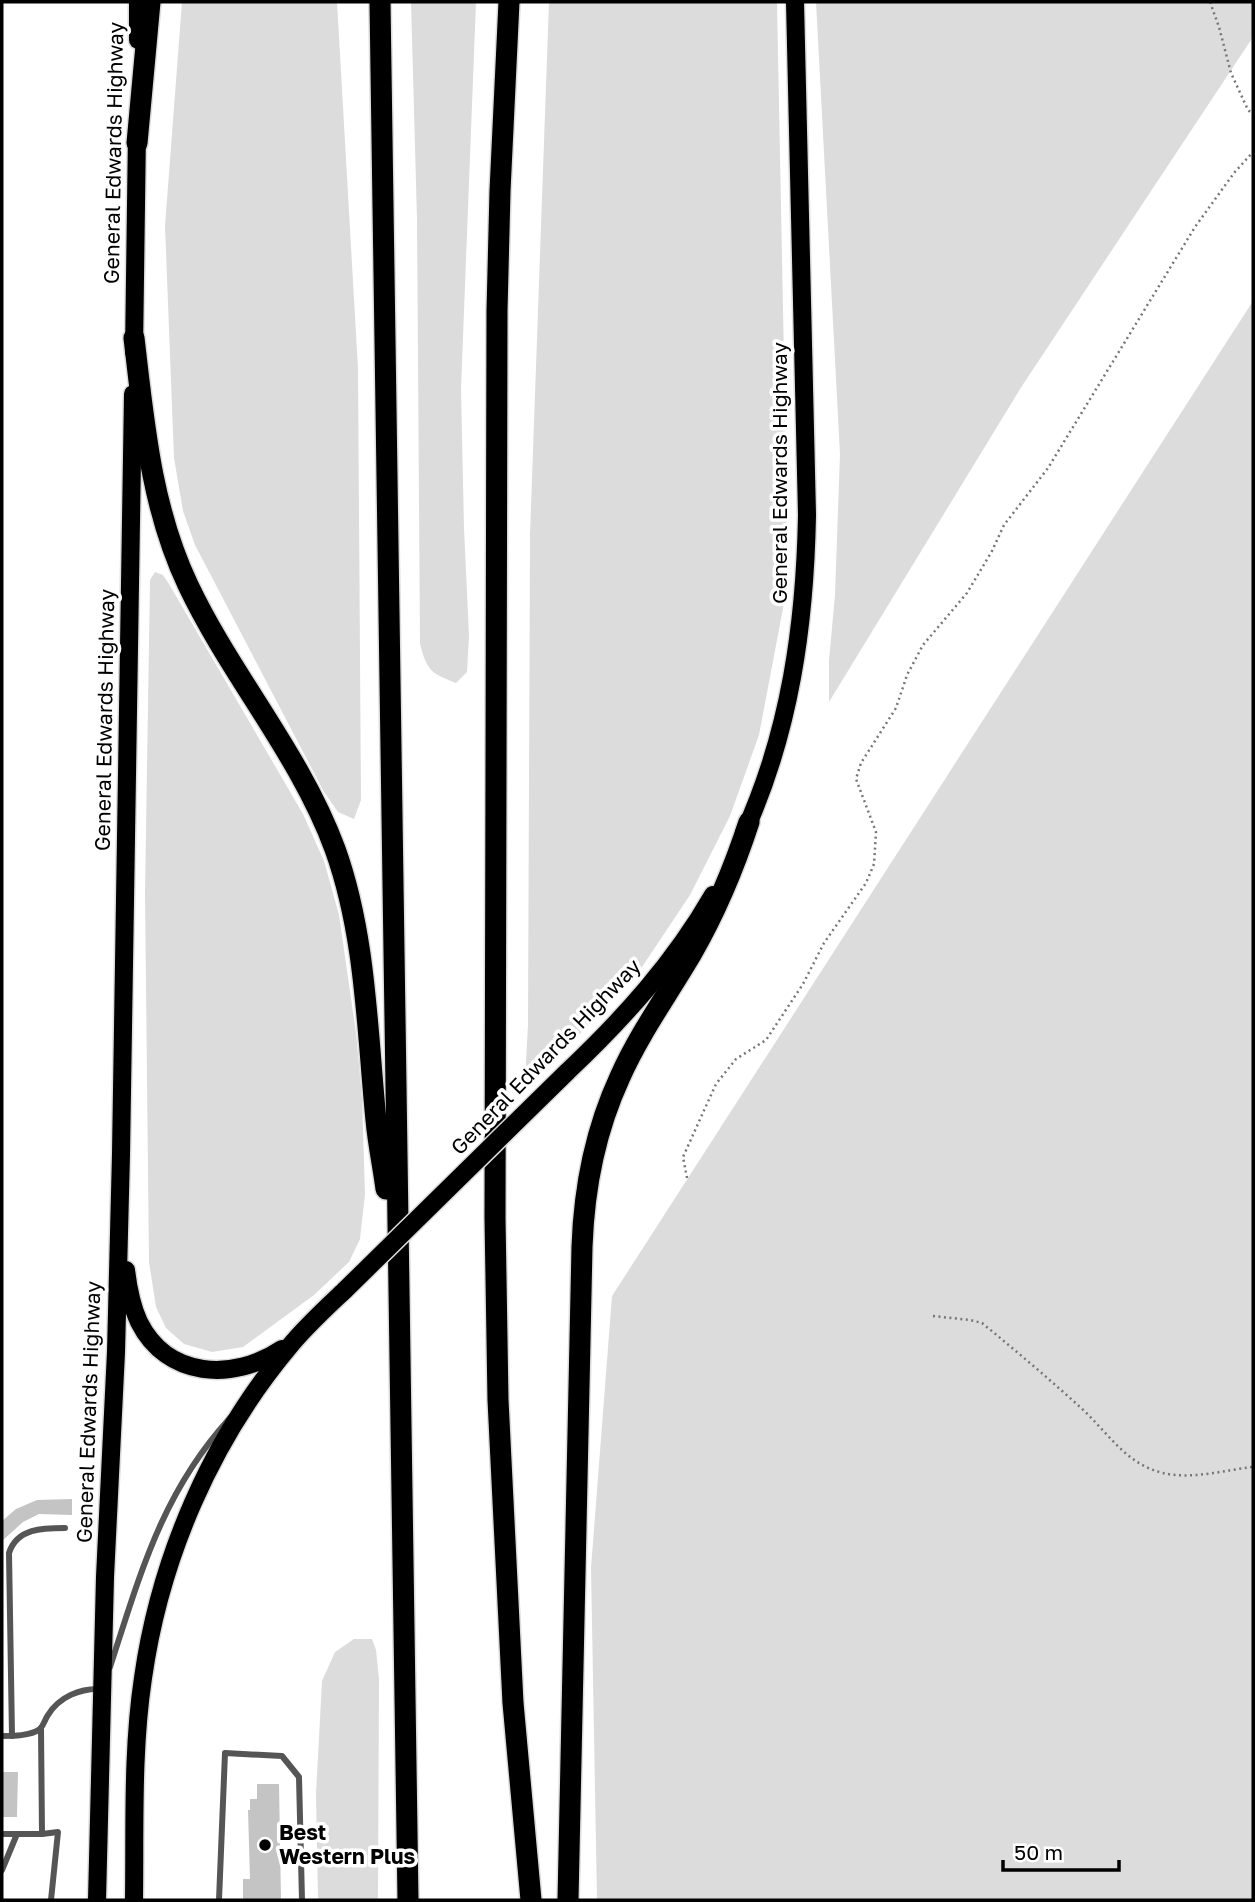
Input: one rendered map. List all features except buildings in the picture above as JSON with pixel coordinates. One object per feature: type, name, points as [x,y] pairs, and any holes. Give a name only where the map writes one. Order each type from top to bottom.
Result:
[{"type":"highway","points":[[137,143],[150,2]]},
{"type":"highway","points":[[380,2],[408,1900]]},
{"type":"highway","points":[[509,2],[499,191],[497,335],[495,1278],[499,1449],[507,1606],[531,1900]]},
{"type":"highway","points":[[134,338],[150,465],[171,544],[198,604],[311,794],[331,839],[346,885],[360,964],[376,1124],[398,1265]]},
{"type":"highway","points":[[568,1900],[582,1247],[587,1186],[601,1126],[619,1079],[640,1038],[712,917],[749,822]]},
{"type":"main road","name":"General Edwards Highway","points":[[97,1900],[121,1154],[138,2]]},
{"type":"main road","name":"General Edwards Highway","points":[[134,1900],[138,1733],[143,1678],[153,1623],[168,1569],[197,1494],[230,1430],[253,1394],[298,1337],[567,1072],[663,970],[710,899],[749,822],[769,769],[792,686],[806,569],[795,2]]},
{"type":"main road","points":[[121,1154],[123,1236],[128,1288],[136,1315],[155,1344],[168,1355],[192,1367],[208,1371],[226,1371],[264,1360],[298,1337]]},
{"type":"lane","points":[[42,1833],[41,1728],[49,1713],[68,1696],[83,1690],[102,1689],[147,1556],[168,1505],[206,1446],[253,1394]]},
{"type":"lane","points":[[12,1736],[9,1553],[14,1543],[32,1530],[65,1528]]},
{"type":"lane","points":[[2,1736],[27,1734],[41,1728]]},
{"type":"lane","points":[[219,1900],[225,1753],[282,1756],[299,1777],[302,1900]]},
{"type":"lane","points":[[2,1834],[58,1832],[51,1900]]},
{"type":"lane","points":[[2,1870],[18,1834]]},
{"type":"path","points":[[1210,2],[1231,73],[1248,110],[1253,114]]},
{"type":"path","points":[[687,1178],[683,1157],[719,1078],[736,1059],[766,1040],[803,984],[824,943],[866,883],[874,864],[876,832],[856,779],[858,771],[896,708],[914,661],[923,645],[967,593],[992,551],[1003,525],[1048,468],[1195,227],[1234,173],[1253,152]]},
{"type":"path","points":[[933,1316],[982,1323],[1082,1409],[1123,1452],[1142,1465],[1164,1474],[1253,1467]]},
{"type":"shaded area","points":[[182,2],[337,2],[358,369],[361,800],[354,819],[338,812],[324,792],[195,545],[183,511],[174,458],[165,226]]},
{"type":"shaded area","points":[[411,2],[476,2],[461,389],[469,636],[467,672],[456,683],[431,670],[420,644],[417,219]]},
{"type":"shaded area","points":[[549,2],[777,2],[787,513],[784,603],[759,735],[730,816],[690,895],[636,976],[529,1086],[525,1081],[528,1024],[530,535]]},
{"type":"shaded area","points":[[816,2],[1253,2],[1253,37],[1022,386],[829,702],[840,454]]},
{"type":"shaded area","points":[[1253,301],[1253,1900],[597,1900],[591,1568],[612,1296]]},
{"type":"shaded area","points":[[155,572],[163,575],[169,584],[303,814],[324,861],[339,915],[356,1033],[362,1099],[365,1194],[360,1239],[349,1262],[314,1295],[243,1347],[212,1352],[184,1344],[166,1328],[156,1307],[149,1262],[145,894],[150,580]]},
{"type":"shaded area","points":[[354,1639],[372,1639],[379,1679],[378,1900],[318,1900],[316,1794],[322,1681],[335,1652]]},
{"type":"place","name":"Best Western Plus","points":[[265,1845]]}]
